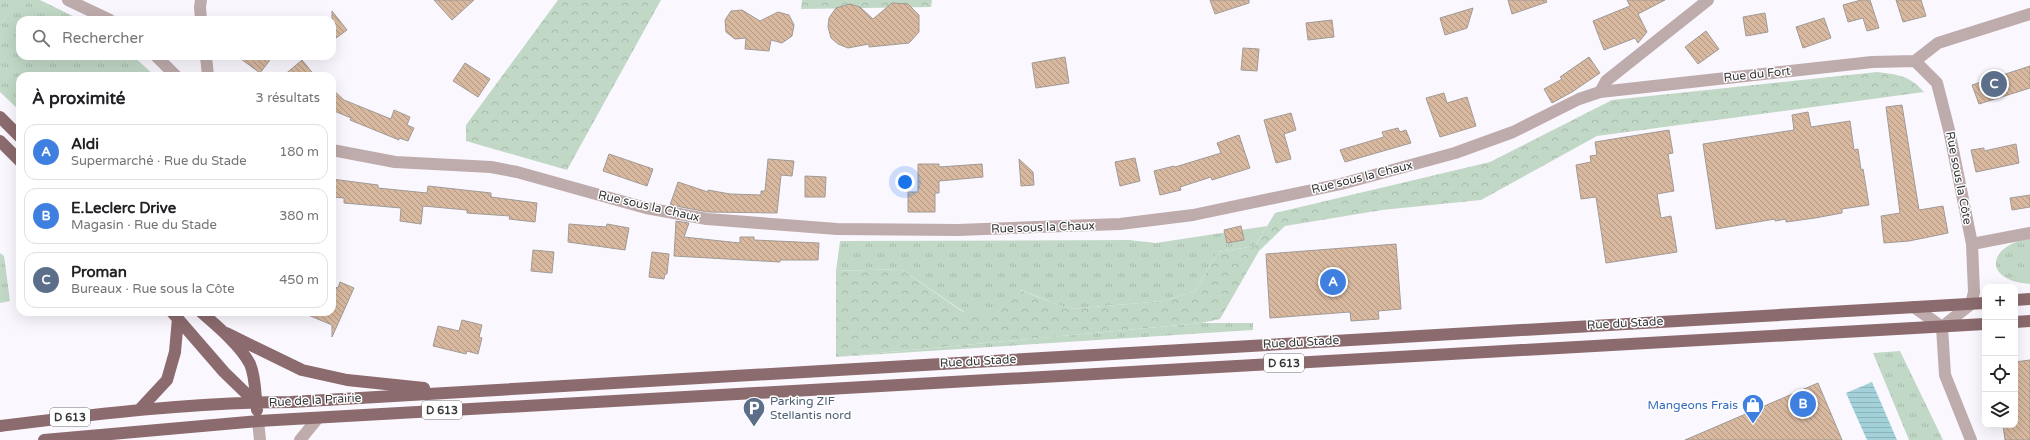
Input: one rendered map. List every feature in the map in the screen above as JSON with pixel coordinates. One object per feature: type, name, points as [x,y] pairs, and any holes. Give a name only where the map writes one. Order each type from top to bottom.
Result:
[{"type":"main road","points":[[0,117],[16,133]]},
{"type":"main road","points":[[0,141],[16,156]]},
{"type":"main road","points":[[2018,300],[2030,299]]},
{"type":"main road","name":"D 613","points":[[1971,304],[1982,303]]},
{"type":"main road","name":"Rue du Stade","points":[[632,382],[1971,304]]},
{"type":"main road","points":[[140,409],[167,380],[175,352],[175,316]]},
{"type":"main road","points":[[176,316],[233,381],[256,403]]},
{"type":"main road","points":[[206,316],[226,333],[250,364],[255,385],[258,421]]},
{"type":"main road","points":[[2018,322],[2030,321]]},
{"type":"main road","name":"D 613","points":[[1942,327],[1982,324]]},
{"type":"main road","name":"Rue du Stade","points":[[627,399],[1942,327]]},
{"type":"main road","points":[[226,333],[302,370],[348,380],[459,392]]},
{"type":"main road","name":"Rue de la Prairie","points":[[0,426],[140,409],[632,382]]},
{"type":"main road","name":"Rue de la Prairie","points":[[44,440],[258,421],[627,399]]},
{"type":"street","points":[[68,0],[102,16]]},
{"type":"street","points":[[201,0],[201,16]]},
{"type":"street","points":[[1600,92],[1606,81],[1708,0]]},
{"type":"street","points":[[1915,62],[1938,44],[2030,14]]},
{"type":"street","points":[[160,60],[172,72]]},
{"type":"street","points":[[206,60],[208,72]]},
{"type":"street","name":"Rue du Fort","points":[[1600,92],[1872,62],[1915,62]]},
{"type":"street","name":"Rue sous la Côte","points":[[1915,62],[1937,83],[1950,130],[1972,244],[1974,292],[1971,304]]},
{"type":"street","name":"Rue sous la Chaux","points":[[336,151],[395,162],[491,167],[517,172],[646,208],[707,219],[837,229],[958,230],[1120,224],[1193,215],[1341,184],[1462,150],[1513,132],[1579,99],[1600,92]]},
{"type":"street","points":[[1972,244],[2030,232]]},
{"type":"street","points":[[1942,327],[1971,304]]},
{"type":"street","points":[[1914,307],[1942,327]]},
{"type":"street","points":[[1942,327],[1944,375],[1971,440]]},
{"type":"street","points":[[300,440],[318,418]]},
{"type":"street","points":[[258,421],[260,440]]},
{"type":"green space","points":[[0,0],[40,0],[73,16],[16,16],[16,60],[137,60],[151,72],[16,72],[16,107],[0,92]]},
{"type":"green space","points":[[558,0],[661,0],[567,170],[466,141],[466,125]]},
{"type":"green space","points":[[802,0],[932,0],[931,7],[801,9]]},
{"type":"green space","points":[[1877,72],[1892,74],[1908,79],[1919,86],[1924,92],[1597,136],[1481,200],[1382,210],[1285,226],[1259,251],[1220,319],[1201,323],[836,357],[836,271],[901,269],[963,312],[997,312],[1020,290],[1069,309],[1164,301],[1195,291],[1218,252],[1255,246],[1275,213],[1490,162],[1612,100]]},
{"type":"green space","points":[[1267,226],[1255,246],[1218,252],[1195,291],[1164,301],[1069,309],[1021,290],[997,312],[964,312],[901,269],[836,271],[840,241],[1129,240],[1156,243]]},
{"type":"green space","points":[[2030,238],[2030,284],[2004,277],[1998,270],[1996,263],[1998,255],[2005,248],[2015,242]]},
{"type":"green space","points":[[0,253],[4,256],[10,301],[0,303]]},
{"type":"green space","points":[[1201,323],[1253,323],[1253,330],[836,357]]},
{"type":"green space","points":[[1900,351],[1943,440],[1909,440],[1873,353]]},
{"type":"water","points":[[1872,382],[1897,440],[1867,440],[1846,393]]},
{"type":"building","points":[[434,0],[474,0],[452,20]]},
{"type":"building","points":[[1210,0],[1249,0],[1249,3],[1215,14]]},
{"type":"building","points":[[1508,0],[1546,0],[1547,2],[1512,14]]},
{"type":"building","points":[[1627,0],[1665,0],[1638,14],[1647,32],[1638,43],[1635,38],[1604,50],[1593,21],[1630,6]]},
{"type":"building","points":[[1861,0],[1870,0],[1879,28],[1867,31],[1863,18],[1848,22],[1843,5]]},
{"type":"building","points":[[1896,0],[1921,0],[1926,16],[1903,22]]},
{"type":"building","points":[[892,3],[908,4],[919,15],[919,32],[909,43],[869,47],[869,44],[848,48],[838,44],[831,38],[828,27],[829,18],[836,8],[850,4],[860,7],[873,19]]},
{"type":"building","points":[[1473,8],[1467,28],[1445,35],[1440,18]]},
{"type":"building","points":[[742,10],[760,21],[778,12],[789,15],[794,25],[792,36],[782,43],[771,40],[769,51],[745,49],[746,38],[735,39],[726,32],[725,20],[731,11]]},
{"type":"building","points":[[1765,13],[1768,32],[1746,36],[1743,17]]},
{"type":"building","points":[[336,16],[347,30],[336,38]]},
{"type":"building","points":[[1824,18],[1831,38],[1803,48],[1796,27]]},
{"type":"building","points":[[1332,20],[1334,37],[1308,40],[1306,23]]},
{"type":"building","points":[[1706,31],[1719,49],[1698,64],[1685,47]]},
{"type":"building","points":[[1243,48],[1259,49],[1257,71],[1241,70]]},
{"type":"building","points":[[1065,57],[1069,83],[1036,88],[1032,63]]},
{"type":"building","points":[[1589,57],[1600,73],[1572,92],[1552,103],[1544,89],[1562,79],[1560,77]]},
{"type":"building","points":[[242,60],[270,60],[261,72]]},
{"type":"building","points":[[302,60],[312,72],[288,72]]},
{"type":"building","points":[[465,63],[490,79],[478,97],[453,81]]},
{"type":"building","points":[[2030,66],[2030,88],[1979,104],[1972,85]]},
{"type":"building","points":[[336,93],[344,100],[391,119],[394,110],[410,117],[407,125],[414,128],[408,141],[399,138],[399,140],[350,120],[351,118],[336,112]]},
{"type":"building","points":[[1444,93],[1447,103],[1467,97],[1476,126],[1440,137],[1426,98]]},
{"type":"building","points":[[1902,105],[1919,210],[1943,206],[1948,233],[1909,241],[1884,243],[1881,216],[1900,213],[1886,107]]},
{"type":"building","points":[[1808,112],[1811,127],[1850,121],[1854,150],[1858,149],[1869,205],[1842,209],[1842,213],[1815,218],[1786,222],[1786,219],[1775,221],[1775,219],[1716,229],[1703,144],[1794,130],[1792,115]]},
{"type":"building","points":[[1291,113],[1296,130],[1284,134],[1291,159],[1276,163],[1264,120]]},
{"type":"building","points":[[1398,128],[1400,132],[1406,130],[1411,143],[1345,162],[1340,150],[1384,137],[1382,132]]},
{"type":"building","points":[[1669,130],[1673,153],[1668,154],[1674,191],[1657,194],[1661,218],[1671,216],[1677,252],[1606,263],[1596,197],[1581,199],[1576,165],[1591,162],[1590,156],[1597,155],[1595,142]]},
{"type":"building","points":[[1239,135],[1250,168],[1212,180],[1211,177],[1180,187],[1181,190],[1160,195],[1154,171],[1175,167],[1221,153],[1217,143]]},
{"type":"building","points":[[2016,144],[2019,163],[1976,172],[1971,150],[1984,148],[1984,151]]},
{"type":"building","points":[[609,154],[653,169],[647,186],[603,171]]},
{"type":"building","points":[[1135,158],[1140,181],[1120,186],[1115,162]]},
{"type":"building","points":[[768,159],[794,161],[792,176],[781,175],[777,213],[708,212],[670,205],[678,182],[708,192],[708,190],[730,194],[761,195],[761,191],[765,191]]},
{"type":"building","points":[[1019,159],[1033,172],[1034,185],[1021,186]]},
{"type":"building","points":[[918,164],[939,164],[939,167],[982,164],[983,177],[939,181],[939,193],[935,193],[935,212],[908,212],[908,192],[918,192]]},
{"type":"building","points":[[805,176],[826,177],[825,197],[805,197]]},
{"type":"building","points":[[336,180],[378,185],[378,188],[427,193],[428,186],[491,193],[491,197],[537,203],[535,222],[509,219],[510,216],[467,213],[467,210],[423,206],[421,224],[400,221],[401,208],[344,203],[344,198],[336,197]]},
{"type":"building","points":[[2030,195],[2030,207],[2012,210],[2010,198]]},
{"type":"building","points":[[676,221],[689,223],[684,237],[740,243],[740,237],[754,237],[754,240],[819,243],[818,260],[780,260],[780,262],[674,256]]},
{"type":"building","points":[[569,224],[606,227],[607,224],[629,228],[625,250],[568,242]]},
{"type":"building","points":[[1241,226],[1244,240],[1227,243],[1224,230]]},
{"type":"building","points":[[1396,244],[1401,309],[1378,311],[1379,319],[1351,321],[1350,312],[1270,318],[1266,254]]},
{"type":"building","points":[[533,250],[554,252],[552,273],[531,271]]},
{"type":"building","points":[[652,252],[669,254],[667,274],[665,274],[664,279],[649,277]]},
{"type":"building","points":[[340,282],[354,288],[332,337],[332,325],[311,316],[336,316],[336,287],[338,288]]},
{"type":"building","points":[[462,320],[482,325],[479,337],[482,338],[478,354],[467,351],[466,354],[433,346],[438,326],[459,331]]},
{"type":"building","points":[[2030,360],[2030,440],[2005,440],[2003,428],[2018,428],[2018,362]]},
{"type":"building","points":[[1818,383],[1842,440],[1685,440]]},
{"type":"place","name":"Proman","points":[[1994,84]]},
{"type":"place","name":"Aldi","points":[[1333,282]]},
{"type":"place","name":"E.Leclerc Drive","points":[[1803,404]]},
{"type":"place","name":"Mangeons Frais","points":[[1753,424]]},
{"type":"place","name":"Parking ZIF Stellantis nord","points":[[754,428]]}]
